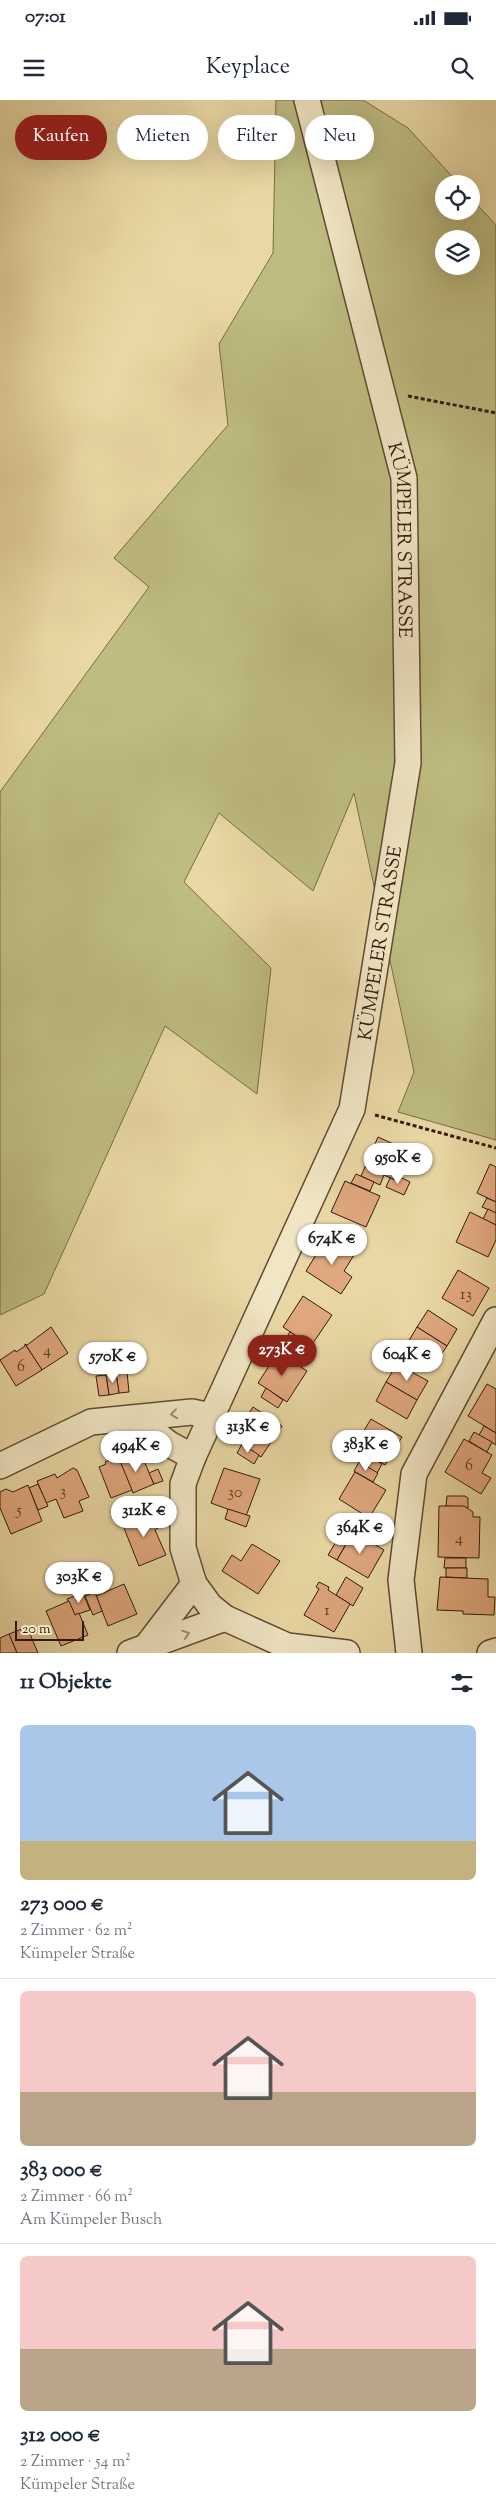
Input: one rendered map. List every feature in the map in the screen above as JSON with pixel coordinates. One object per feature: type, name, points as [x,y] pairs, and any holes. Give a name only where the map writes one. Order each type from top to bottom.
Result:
[{"type":"street","name":"KÜMPELER STRASSE","points":[[307,100],[404,478],[408,763],[352,1109],[193,1457],[183,1484],[183,1548],[194,1584],[210,1606],[225,1618],[287,1646],[348,1653]]},
{"type":"street","points":[[409,1653],[401,1580],[414,1474],[496,1320]]},
{"type":"street","points":[[0,1466],[91,1422],[192,1412],[211,1416]]},
{"type":"street","points":[[136,1419],[170,1444],[193,1457]]},
{"type":"street","points":[[138,1650],[194,1584]]},
{"type":"street","points":[[138,1650],[225,1618]]},
{"type":"street","points":[[490,1653],[496,1651]]},
{"type":"path","points":[[386,408],[403,395],[496,413]]},
{"type":"path","points":[[352,1109],[496,1148]]},
{"type":"shaded area","points":[[276,100],[363,100],[408,128],[451,175],[435,175],[435,220],[480,220],[480,208],[496,225],[496,1140],[398,1112],[414,1072],[354,793],[313,891],[219,813],[184,882],[271,968],[257,1094],[165,1026],[44,1294],[0,1315],[0,792],[149,587],[114,558],[228,425],[219,344],[273,253],[275,160],[295,160],[295,115],[276,115]]},
{"type":"building","points":[[378,1137],[411,1152],[398,1181],[365,1167]]},
{"type":"building","points":[[490,1164],[496,1167],[496,1202],[477,1193]]},
{"type":"building","points":[[365,1167],[384,1175],[380,1185],[361,1176]]},
{"type":"building","points":[[356,1174],[374,1182],[370,1191],[351,1183]]},
{"type":"building","points":[[400,1177],[410,1182],[404,1195],[386,1187],[390,1178],[398,1181]]},
{"type":"building","points":[[345,1181],[380,1196],[366,1227],[331,1212]]},
{"type":"building","points":[[487,1198],[496,1202],[496,1213],[482,1207]]},
{"type":"building","points":[[488,1209],[496,1213],[496,1225],[483,1219]]},
{"type":"building","points":[[470,1212],[496,1225],[496,1240],[488,1257],[456,1242]]},
{"type":"building","points":[[334,1230],[354,1243],[349,1252],[329,1238]]},
{"type":"building","points":[[327,1237],[354,1255],[344,1271],[352,1277],[341,1294],[306,1271]]},
{"type":"building","points":[[458,1270],[489,1288],[473,1316],[442,1298]]},
{"type":"building","points":[[303,1296],[332,1315],[311,1346],[283,1327]]},
{"type":"building","points":[[428,1310],[457,1329],[447,1346],[417,1327]]},
{"type":"building","points":[[51,1327],[68,1353],[42,1370],[25,1344],[27,1345]]},
{"type":"building","points":[[417,1327],[447,1346],[436,1362],[407,1344]]},
{"type":"building","points":[[290,1332],[308,1343],[302,1352],[284,1341]]},
{"type":"building","points":[[25,1344],[42,1370],[16,1386],[0,1360],[15,1350],[16,1352]]},
{"type":"building","points":[[278,1352],[307,1371],[287,1402],[258,1383]]},
{"type":"building","points":[[397,1364],[428,1381],[417,1400],[386,1382]]},
{"type":"building","points":[[127,1372],[129,1392],[119,1393],[116,1373]]},
{"type":"building","points":[[116,1373],[119,1393],[109,1395],[106,1375]]},
{"type":"building","points":[[106,1375],[109,1395],[99,1396],[96,1376]]},
{"type":"building","points":[[386,1382],[417,1400],[407,1419],[376,1401]]},
{"type":"building","points":[[487,1384],[496,1389],[496,1433],[468,1416]]},
{"type":"building","points":[[266,1388],[283,1400],[278,1408],[261,1397]]},
{"type":"building","points":[[253,1407],[282,1426],[261,1457],[233,1438]]},
{"type":"building","points":[[371,1419],[402,1437],[385,1465],[354,1447]]},
{"type":"building","points":[[484,1426],[496,1433],[496,1445],[479,1435]]},
{"type":"building","points":[[474,1432],[492,1442],[487,1452],[469,1441]]},
{"type":"building","points":[[464,1439],[492,1455],[482,1473],[491,1478],[481,1494],[445,1472]]},
{"type":"building","points":[[242,1444],[259,1455],[254,1464],[237,1453]]},
{"type":"building","points":[[364,1453],[382,1464],[377,1473],[359,1462]]},
{"type":"building","points":[[133,1454],[133,1457],[141,1454],[154,1484],[133,1493],[119,1460]]},
{"type":"building","points":[[118,1456],[132,1490],[111,1498],[99,1467]]},
{"type":"building","points":[[359,1462],[378,1473],[373,1482],[354,1471]]},
{"type":"building","points":[[73,1468],[77,1470],[89,1497],[79,1501],[83,1511],[64,1518],[56,1499],[46,1503],[37,1481],[55,1474],[57,1478]]},
{"type":"building","points":[[224,1468],[260,1479],[246,1516],[211,1503]]},
{"type":"building","points":[[158,1469],[163,1481],[154,1484],[149,1473]]},
{"type":"building","points":[[355,1472],[386,1490],[369,1518],[339,1499]]},
{"type":"building","points":[[38,1484],[48,1506],[38,1510],[29,1488]]},
{"type":"building","points":[[28,1485],[42,1521],[11,1534],[0,1508],[0,1492],[6,1489],[13,1492]]},
{"type":"building","points":[[447,1496],[465,1496],[468,1498],[468,1508],[446,1506]]},
{"type":"building","points":[[439,1506],[464,1506],[473,1512],[473,1517],[480,1517],[479,1558],[438,1557]]},
{"type":"building","points":[[228,1509],[250,1516],[246,1527],[225,1519]]},
{"type":"building","points":[[140,1512],[142,1515],[148,1513],[151,1520],[154,1519],[158,1528],[155,1530],[166,1555],[139,1566],[122,1523],[132,1519],[131,1516]]},
{"type":"building","points":[[350,1518],[372,1531],[367,1540],[345,1527]]},
{"type":"building","points":[[345,1527],[353,1532],[337,1560],[328,1555]]},
{"type":"building","points":[[353,1532],[384,1550],[368,1578],[337,1560]]},
{"type":"building","points":[[252,1544],[280,1561],[258,1594],[222,1571],[232,1555],[241,1561]]},
{"type":"building","points":[[445,1558],[466,1558],[466,1568],[444,1568]]},
{"type":"building","points":[[446,1568],[467,1568],[467,1578],[446,1577]]},
{"type":"building","points":[[346,1577],[363,1588],[353,1606],[336,1595]]},
{"type":"building","points":[[440,1577],[488,1579],[488,1597],[495,1597],[494,1615],[463,1614],[463,1611],[437,1610]]},
{"type":"building","points":[[319,1582],[329,1587],[328,1590],[350,1604],[334,1632],[304,1615],[319,1589],[316,1587]]},
{"type":"building","points":[[124,1584],[137,1614],[108,1626],[96,1596]]},
{"type":"building","points":[[95,1592],[102,1611],[93,1615],[85,1596]]},
{"type":"building","points":[[83,1593],[90,1610],[75,1615],[67,1599]]},
{"type":"building","points":[[69,1601],[75,1615],[79,1613],[88,1635],[61,1646],[46,1611]]},
{"type":"building","points":[[27,1627],[38,1653],[17,1653],[9,1634]]},
{"type":"building","points":[[9,1634],[17,1653],[0,1653],[0,1638]]}]
